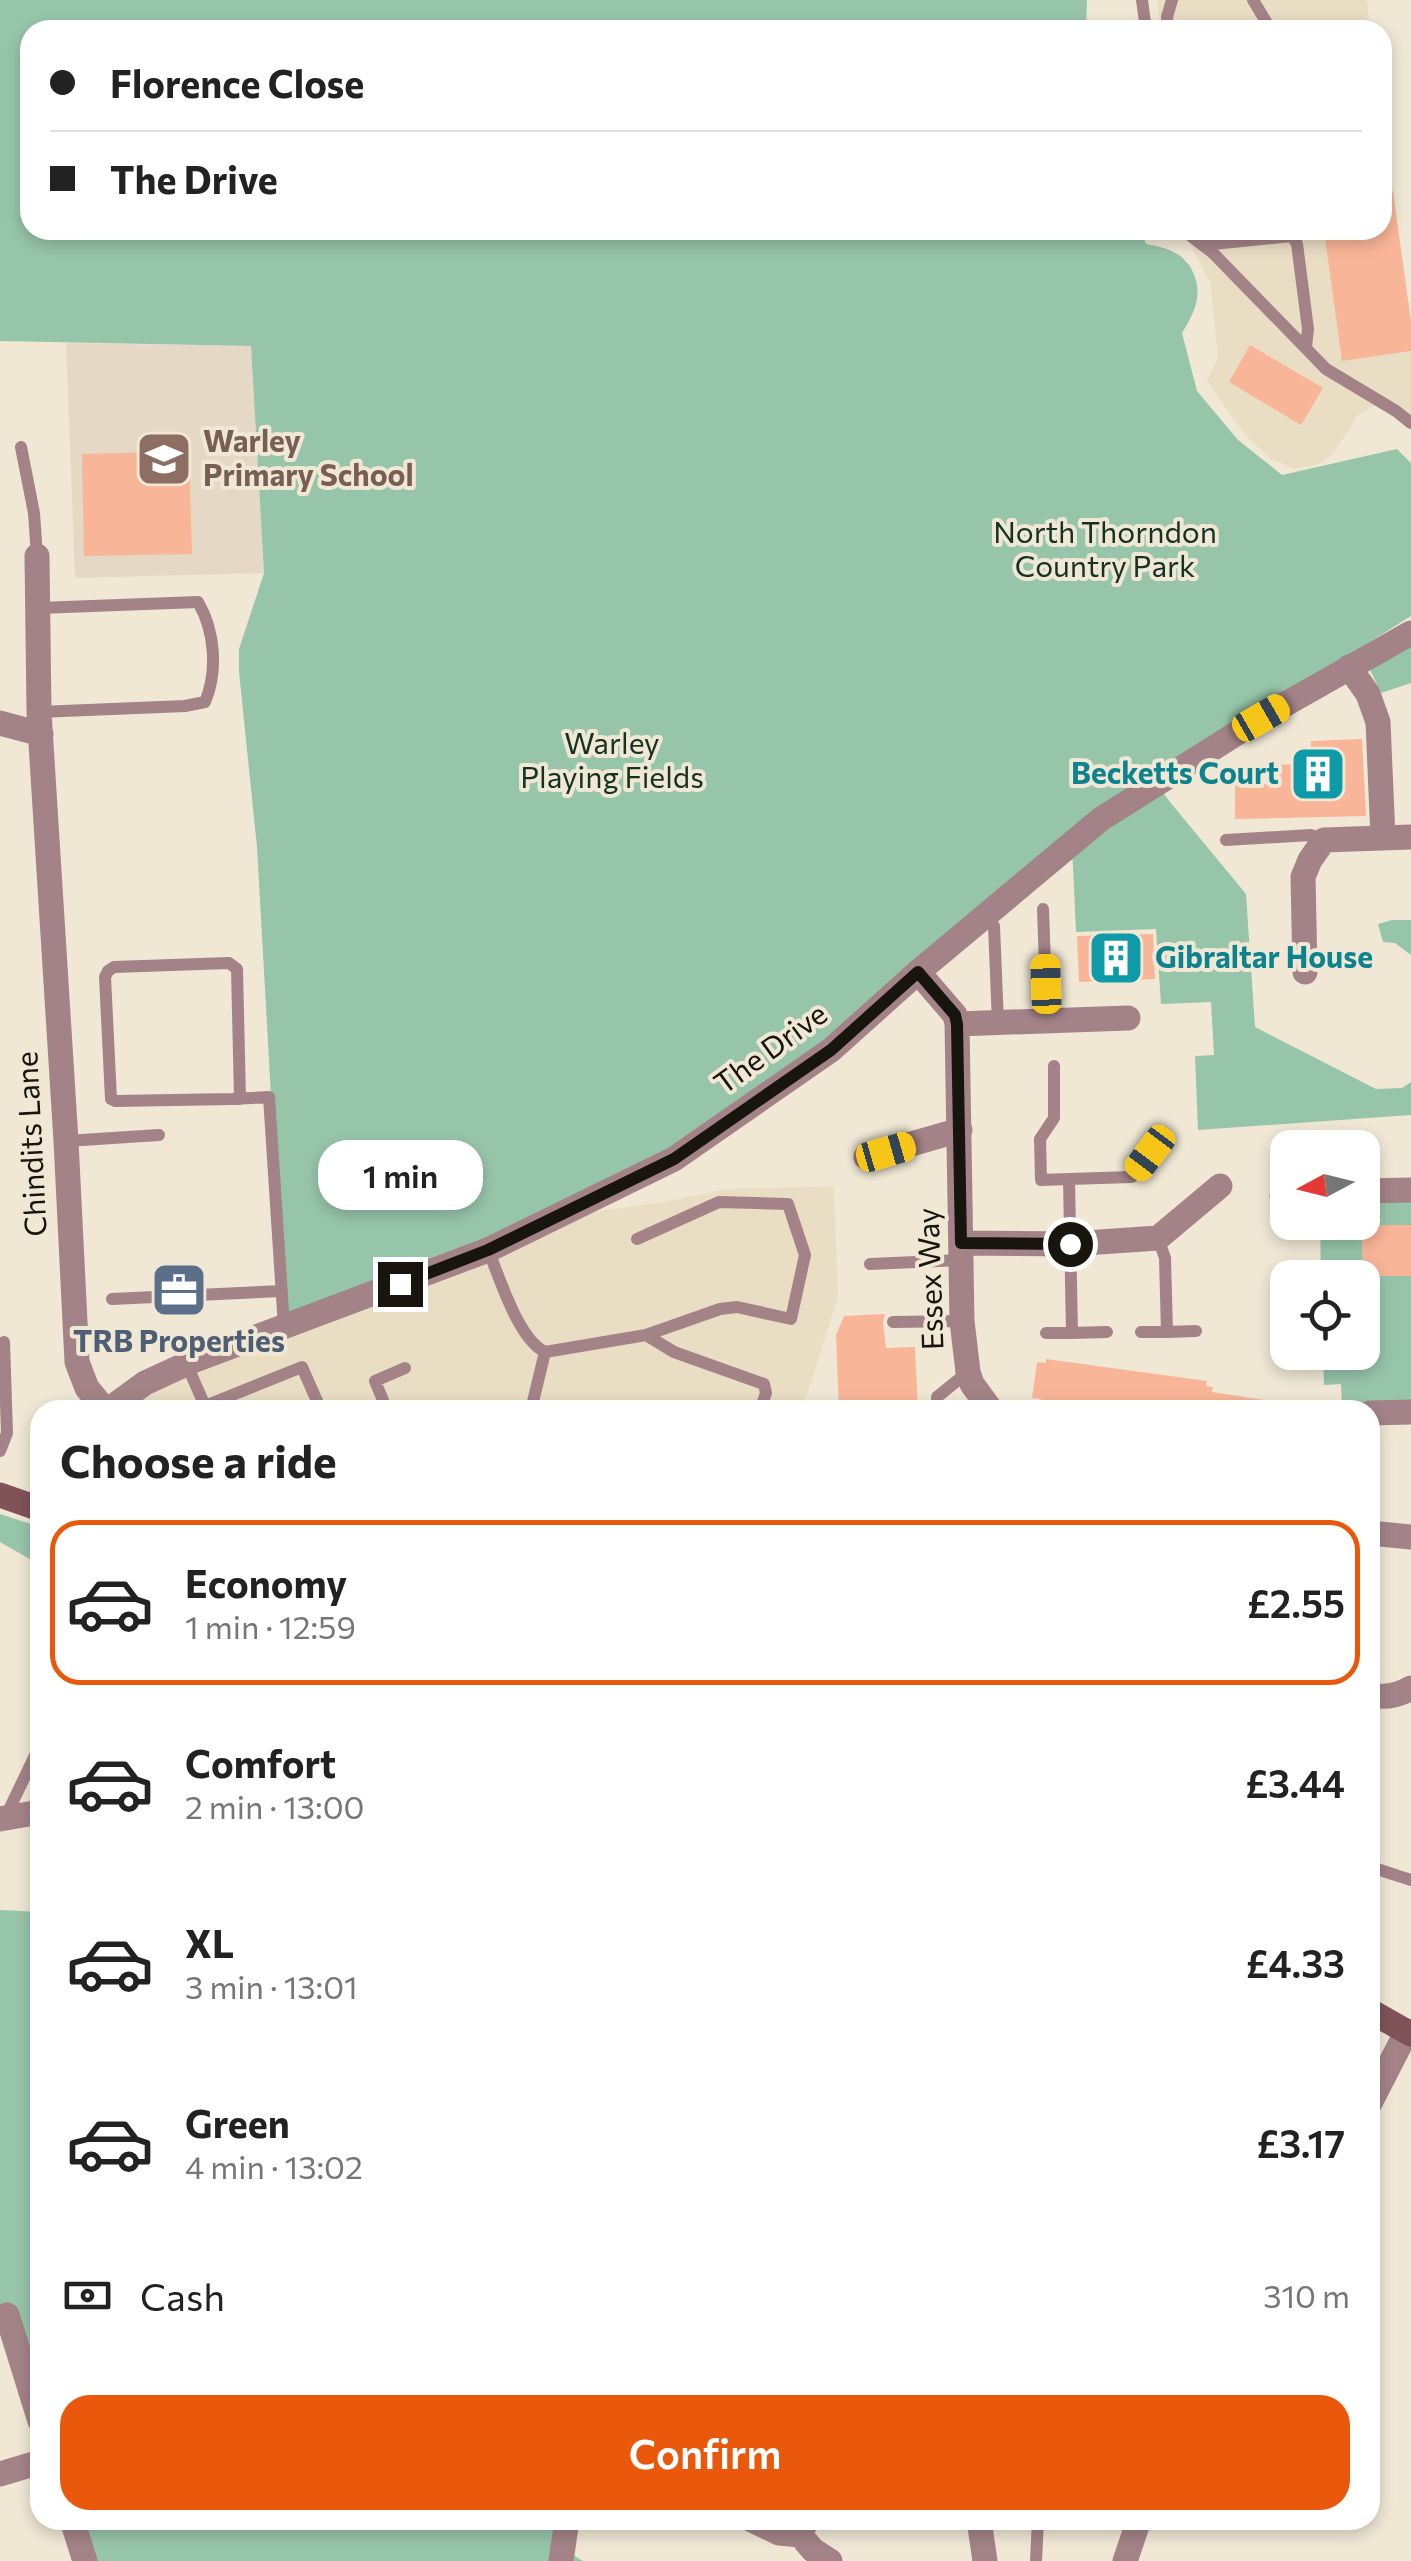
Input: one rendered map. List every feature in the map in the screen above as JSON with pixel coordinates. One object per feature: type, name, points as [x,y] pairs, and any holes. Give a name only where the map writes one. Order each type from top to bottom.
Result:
[{"type":"main road","points":[[0,1495],[30,1506]]},
{"type":"main road","points":[[1380,2016],[1409,2032]]},
{"type":"street","name":"Chindits Lane","points":[[36,556],[40,723],[76,1362],[87,1388],[98,1400]]},
{"type":"street","name":"The Drive","points":[[121,1400],[145,1383],[194,1360],[488,1250],[674,1159],[831,1050],[1101,820],[1261,718],[1411,634]]},
{"type":"street","points":[[1349,668],[1368,694],[1378,722],[1382,838]]},
{"type":"street","points":[[0,723],[40,723]]},
{"type":"street","points":[[1305,972],[1302,877],[1324,840],[1411,837]]},
{"type":"street","points":[[918,972],[955,1015],[957,1024],[1128,1018]]},
{"type":"street","name":"Essex Way","points":[[957,1024],[962,1322],[968,1372],[984,1400]]},
{"type":"street","points":[[866,1157],[960,1130]]},
{"type":"street","points":[[961,1252],[1158,1238],[1220,1186]]},
{"type":"street","points":[[1380,1191],[1411,1190]]},
{"type":"street","points":[[1380,1414],[1411,1412]]},
{"type":"street","points":[[1380,1535],[1411,1537]]},
{"type":"street","points":[[1380,1697],[1402,1694],[1411,1688]]},
{"type":"street","points":[[2,1819],[30,1814]]},
{"type":"street","points":[[1380,2085],[1409,2032]]},
{"type":"street","points":[[4,2315],[30,2392]]},
{"type":"street","points":[[0,2474],[30,2465]]},
{"type":"street","points":[[75,2530],[85,2561]]},
{"type":"street","points":[[805,2530],[813,2550],[830,2561]]},
{"type":"street","points":[[980,2530],[985,2561]]},
{"type":"street","points":[[1125,2561],[1136,2530]]},
{"type":"lane","points":[[1195,240],[1213,253],[1326,369],[1411,423]]},
{"type":"lane","points":[[1202,246],[1244,240]]},
{"type":"lane","points":[[1295,240],[1308,329],[1306,347]]},
{"type":"lane","name":"Chindits Lane","points":[[21,447],[34,513],[36,556]]},
{"type":"lane","points":[[39,608],[198,602],[208,618],[213,682],[205,702],[40,723]]},
{"type":"lane","points":[[1226,840],[1311,836],[1324,840]]},
{"type":"lane","points":[[1043,909],[1047,1020]]},
{"type":"lane","points":[[994,926],[998,1022]]},
{"type":"lane","points":[[240,1099],[234,965],[108,970],[105,977],[112,1099],[240,1099],[269,1097],[284,1327]]},
{"type":"lane","points":[[1054,1066],[1054,1118],[1040,1139],[1041,1180],[1132,1176],[1150,1153]]},
{"type":"lane","points":[[66,1140],[158,1136]]},
{"type":"lane","points":[[1069,1179],[1072,1333]]},
{"type":"lane","points":[[488,1250],[524,1330],[534,1346],[545,1352],[646,1335],[720,1308],[736,1307],[790,1319],[805,1256],[788,1204],[720,1202],[637,1239]]},
{"type":"lane","points":[[1158,1238],[1165,1258],[1168,1332]]},
{"type":"lane","points":[[870,1264],[961,1252]]},
{"type":"lane","points":[[112,1299],[281,1292]]},
{"type":"lane","points":[[894,1322],[962,1322]]},
{"type":"lane","points":[[1046,1333],[1107,1332]]},
{"type":"lane","points":[[1142,1332],[1196,1332]]},
{"type":"lane","points":[[646,1335],[674,1352],[764,1384],[764,1400]]},
{"type":"lane","points":[[0,1452],[6,1433],[4,1342]]},
{"type":"lane","points":[[533,1400],[545,1352]]},
{"type":"lane","points":[[187,1365],[202,1400]]},
{"type":"lane","points":[[220,1400],[302,1366],[317,1400]]},
{"type":"lane","points":[[383,1400],[375,1381],[405,1368]]},
{"type":"lane","points":[[937,1400],[968,1372]]},
{"type":"lane","points":[[2,1819],[30,1764]]},
{"type":"lane","points":[[1380,1872],[1411,1880]]},
{"type":"lane","points":[[1036,2561],[1038,2530]]},
{"type":"shaded area","points":[[1157,0],[1367,0],[1369,20],[1159,20]]},
{"type":"shaded area","points":[[1392,184],[1411,322],[1411,416],[1385,400],[1356,416],[1331,455],[1320,464],[1295,469],[1271,459],[1246,436],[1207,381],[1218,357],[1210,283],[1188,240],[1392,240]]},
{"type":"shaded area","name":"Warley Primary School","points":[[66,343],[251,346],[264,573],[75,578]]},
{"type":"shaded area","points":[[834,1186],[838,1298],[805,1400],[131,1400],[556,1217],[726,1189]]},
{"type":"green space","name":"Warley Playing Fields","points":[[0,0],[1087,0],[1086,20],[20,20],[20,240],[1145,240],[1146,244],[1179,255],[1189,265],[1197,283],[1197,300],[1182,333],[1197,391],[1238,440],[1282,475],[1397,449],[1411,463],[1411,616],[1098,813],[1156,783],[1246,894],[1255,1027],[1376,1089],[1402,1088],[1411,1082],[1411,1115],[1198,1130],[1195,1056],[1214,1055],[1211,1002],[1161,1004],[1156,929],[1076,932],[1072,845],[674,1159],[284,1327],[257,847],[239,672],[239,649],[264,573],[251,346],[0,341]]},
{"type":"green space","points":[[1411,633],[1411,683],[1381,693],[1365,659]]},
{"type":"green space","points":[[1411,920],[1411,955],[1395,943],[1383,942],[1378,924]]},
{"type":"green space","points":[[1411,1195],[1411,1225],[1380,1226],[1380,1196]]},
{"type":"green space","points":[[1320,1240],[1362,1240],[1363,1260],[1321,1260]]},
{"type":"green space","points":[[1380,1276],[1411,1276],[1411,1404],[1342,1400],[1341,1384],[1324,1385],[1324,1370],[1380,1370]]},
{"type":"green space","points":[[0,1514],[30,1524],[30,1559],[0,1542]]},
{"type":"green space","points":[[0,1910],[30,1912],[30,2393],[0,2308]]},
{"type":"green space","points":[[75,2530],[565,2530],[562,2548],[583,2561],[85,2561]]},
{"type":"building","points":[[1392,192],[1411,322],[1411,351],[1342,361],[1325,240],[1392,240]]},
{"type":"building","points":[[1250,345],[1323,388],[1301,425],[1229,382]]},
{"type":"building","points":[[189,451],[192,554],[84,556],[82,454]]},
{"type":"building","name":"Becketts Court","points":[[1362,739],[1366,816],[1235,819],[1235,784],[1270,784],[1270,765],[1311,764],[1311,741]]},
{"type":"building","name":"Gibraltar House","points":[[1153,934],[1155,979],[1079,982],[1077,936]]},
{"type":"building","points":[[1380,1225],[1411,1225],[1411,1276],[1380,1276],[1380,1260],[1363,1260],[1362,1240],[1380,1240]]},
{"type":"building","points":[[885,1314],[886,1348],[915,1347],[918,1400],[839,1400],[836,1335],[844,1316]]},
{"type":"building","points":[[1046,1359],[1207,1381],[1212,1392],[1264,1400],[1032,1398],[1037,1362],[1046,1363]]},
{"type":"place","name":"Warley Primary School","points":[[164,459]]},
{"type":"place","name":"Becketts Court","points":[[1318,774]]},
{"type":"place","name":"Gibraltar House","points":[[1116,958]]},
{"type":"place","name":"TRB Properties","points":[[179,1290]]},
{"type":"route","points":[[400,1284],[488,1250],[674,1159],[831,1050],[918,972],[955,1015],[957,1024],[961,1243],[1070,1244]]},
{"type":"park label","name":"North Thorndon Country Park","points":[[1105,550]]}]
